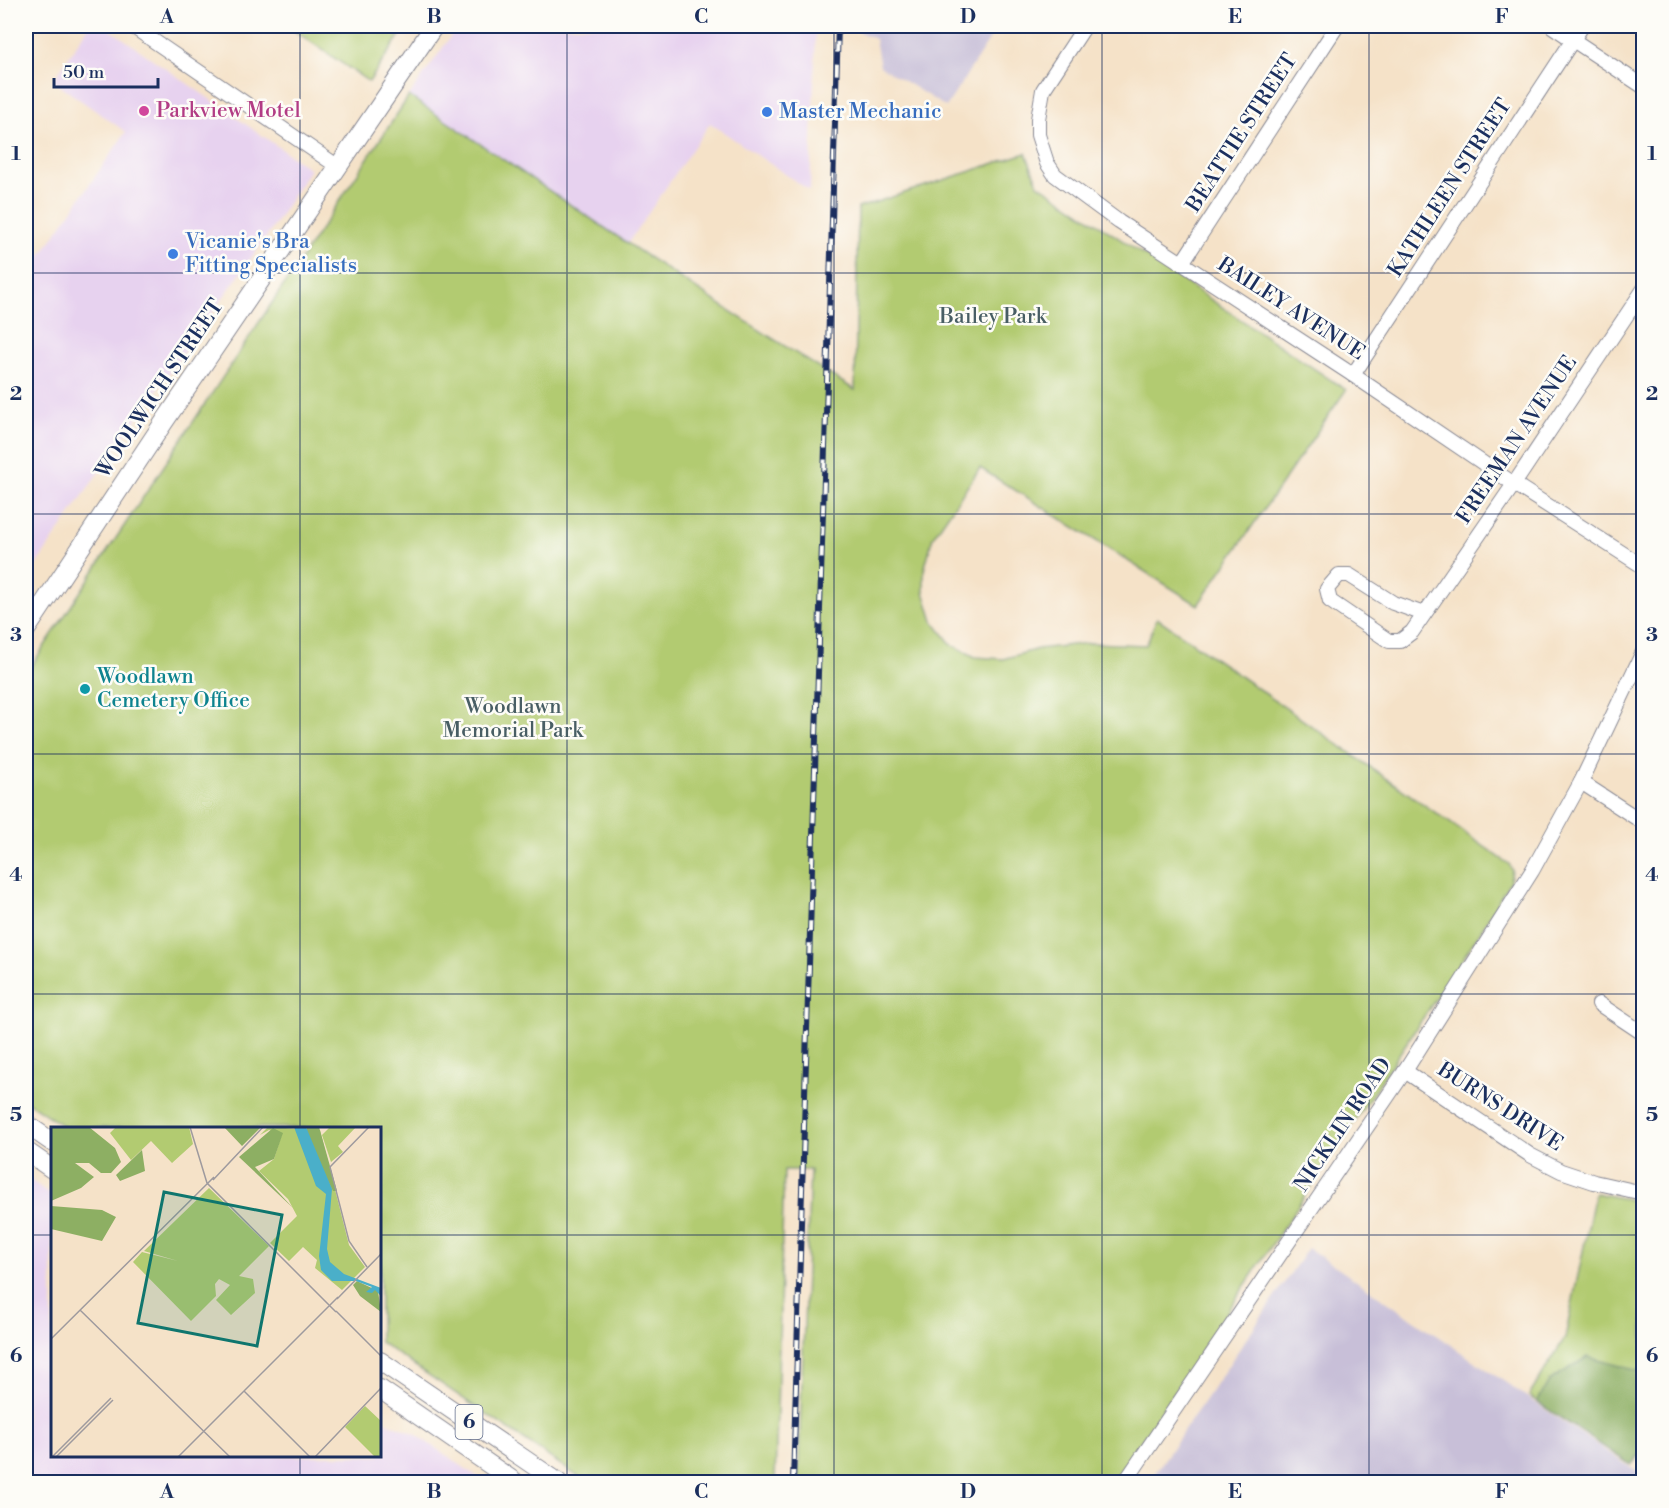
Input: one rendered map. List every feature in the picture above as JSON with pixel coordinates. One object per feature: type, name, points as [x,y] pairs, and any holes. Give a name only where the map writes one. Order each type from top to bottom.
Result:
[{"type":"main road","name":"WOOLWICH STREET","points":[[26,630],[337,166],[434,26]]},
{"type":"main road","points":[[26,1124],[51,1141]]},
{"type":"main road","points":[[26,1151],[51,1168]]},
{"type":"main road","name":"6","points":[[381,1362],[558,1482]]},
{"type":"main road","name":"6","points":[[381,1390],[515,1482]]},
{"type":"street","points":[[132,26],[337,166]]},
{"type":"street","name":"BAILEY AVENUE","points":[[1085,26],[1043,90],[1038,135],[1047,163],[1055,175],[1115,219],[1514,484],[1644,567]]},
{"type":"street","name":"BEATTIE STREET","points":[[1182,263],[1337,26]]},
{"type":"street","points":[[1552,26],[1644,87]]},
{"type":"street","name":"KATHLEEN STREET","points":[[1353,375],[1582,26]]},
{"type":"street","name":"FREEMAN AVENUE","points":[[1424,614],[1393,603],[1349,575],[1339,576],[1327,589],[1330,601],[1389,640],[1400,641],[1412,632],[1644,289]]},
{"type":"street","name":"NICKLIN ROAD","points":[[1125,1482],[1405,1071],[1532,872],[1581,782],[1644,650]]},
{"type":"street","points":[[1581,782],[1644,823]]},
{"type":"street","points":[[1599,1004],[1644,1034]]},
{"type":"street","name":"BURNS DRIVE","points":[[1405,1071],[1530,1155],[1562,1171],[1594,1182],[1644,1191]]},
{"type":"shaded area","points":[[89,26],[105,26],[310,169],[272,229],[103,466],[26,580],[26,277],[126,132],[53,81]]},
{"type":"shaded area","points":[[458,26],[816,26],[810,191],[710,123],[628,243],[409,96]]},
{"type":"shaded area","points":[[858,26],[998,26],[946,107],[880,66],[875,39],[858,31]]},
{"type":"shaded area","points":[[26,1177],[51,1195],[51,1457],[381,1457],[381,1419],[415,1434],[485,1482],[26,1482]]},
{"type":"shaded area","points":[[1308,1248],[1643,1476],[1643,1482],[1149,1482]]},
{"type":"green space","points":[[288,26],[406,26],[369,82]]},
{"type":"green space","name":"Woodlawn Memorial Park","points":[[409,96],[686,282],[855,390],[858,208],[1026,153],[1038,184],[1346,390],[1198,605],[980,468],[933,537],[924,570],[924,592],[933,621],[951,644],[975,657],[1003,659],[1038,649],[1089,643],[1146,645],[1157,618],[1509,864],[1512,870],[1510,881],[1479,934],[1114,1482],[798,1482],[810,1170],[784,1170],[775,1482],[586,1482],[381,1343],[381,1127],[65,1127],[26,1101],[26,674]]},
{"type":"green space","points":[[1595,1193],[1643,1202],[1643,1451],[1631,1465],[1529,1396],[1565,1338]]},
{"type":"green space","points":[[1587,1357],[1643,1372],[1643,1451],[1631,1465],[1537,1402],[1549,1381]]},
{"type":"railway","points":[[793,1482],[838,26]]},
{"type":"place","name":"Parkview Motel","points":[[144,111]]},
{"type":"place","name":"Master Mechanic","points":[[767,112]]},
{"type":"place","name":"Vicanie's Bra Fitting Specialists","points":[[173,254]]},
{"type":"place","name":"Woodlawn Cemetery Office","points":[[85,689]]},
{"type":"park label","name":"Bailey Park","points":[[993,317]]}]
